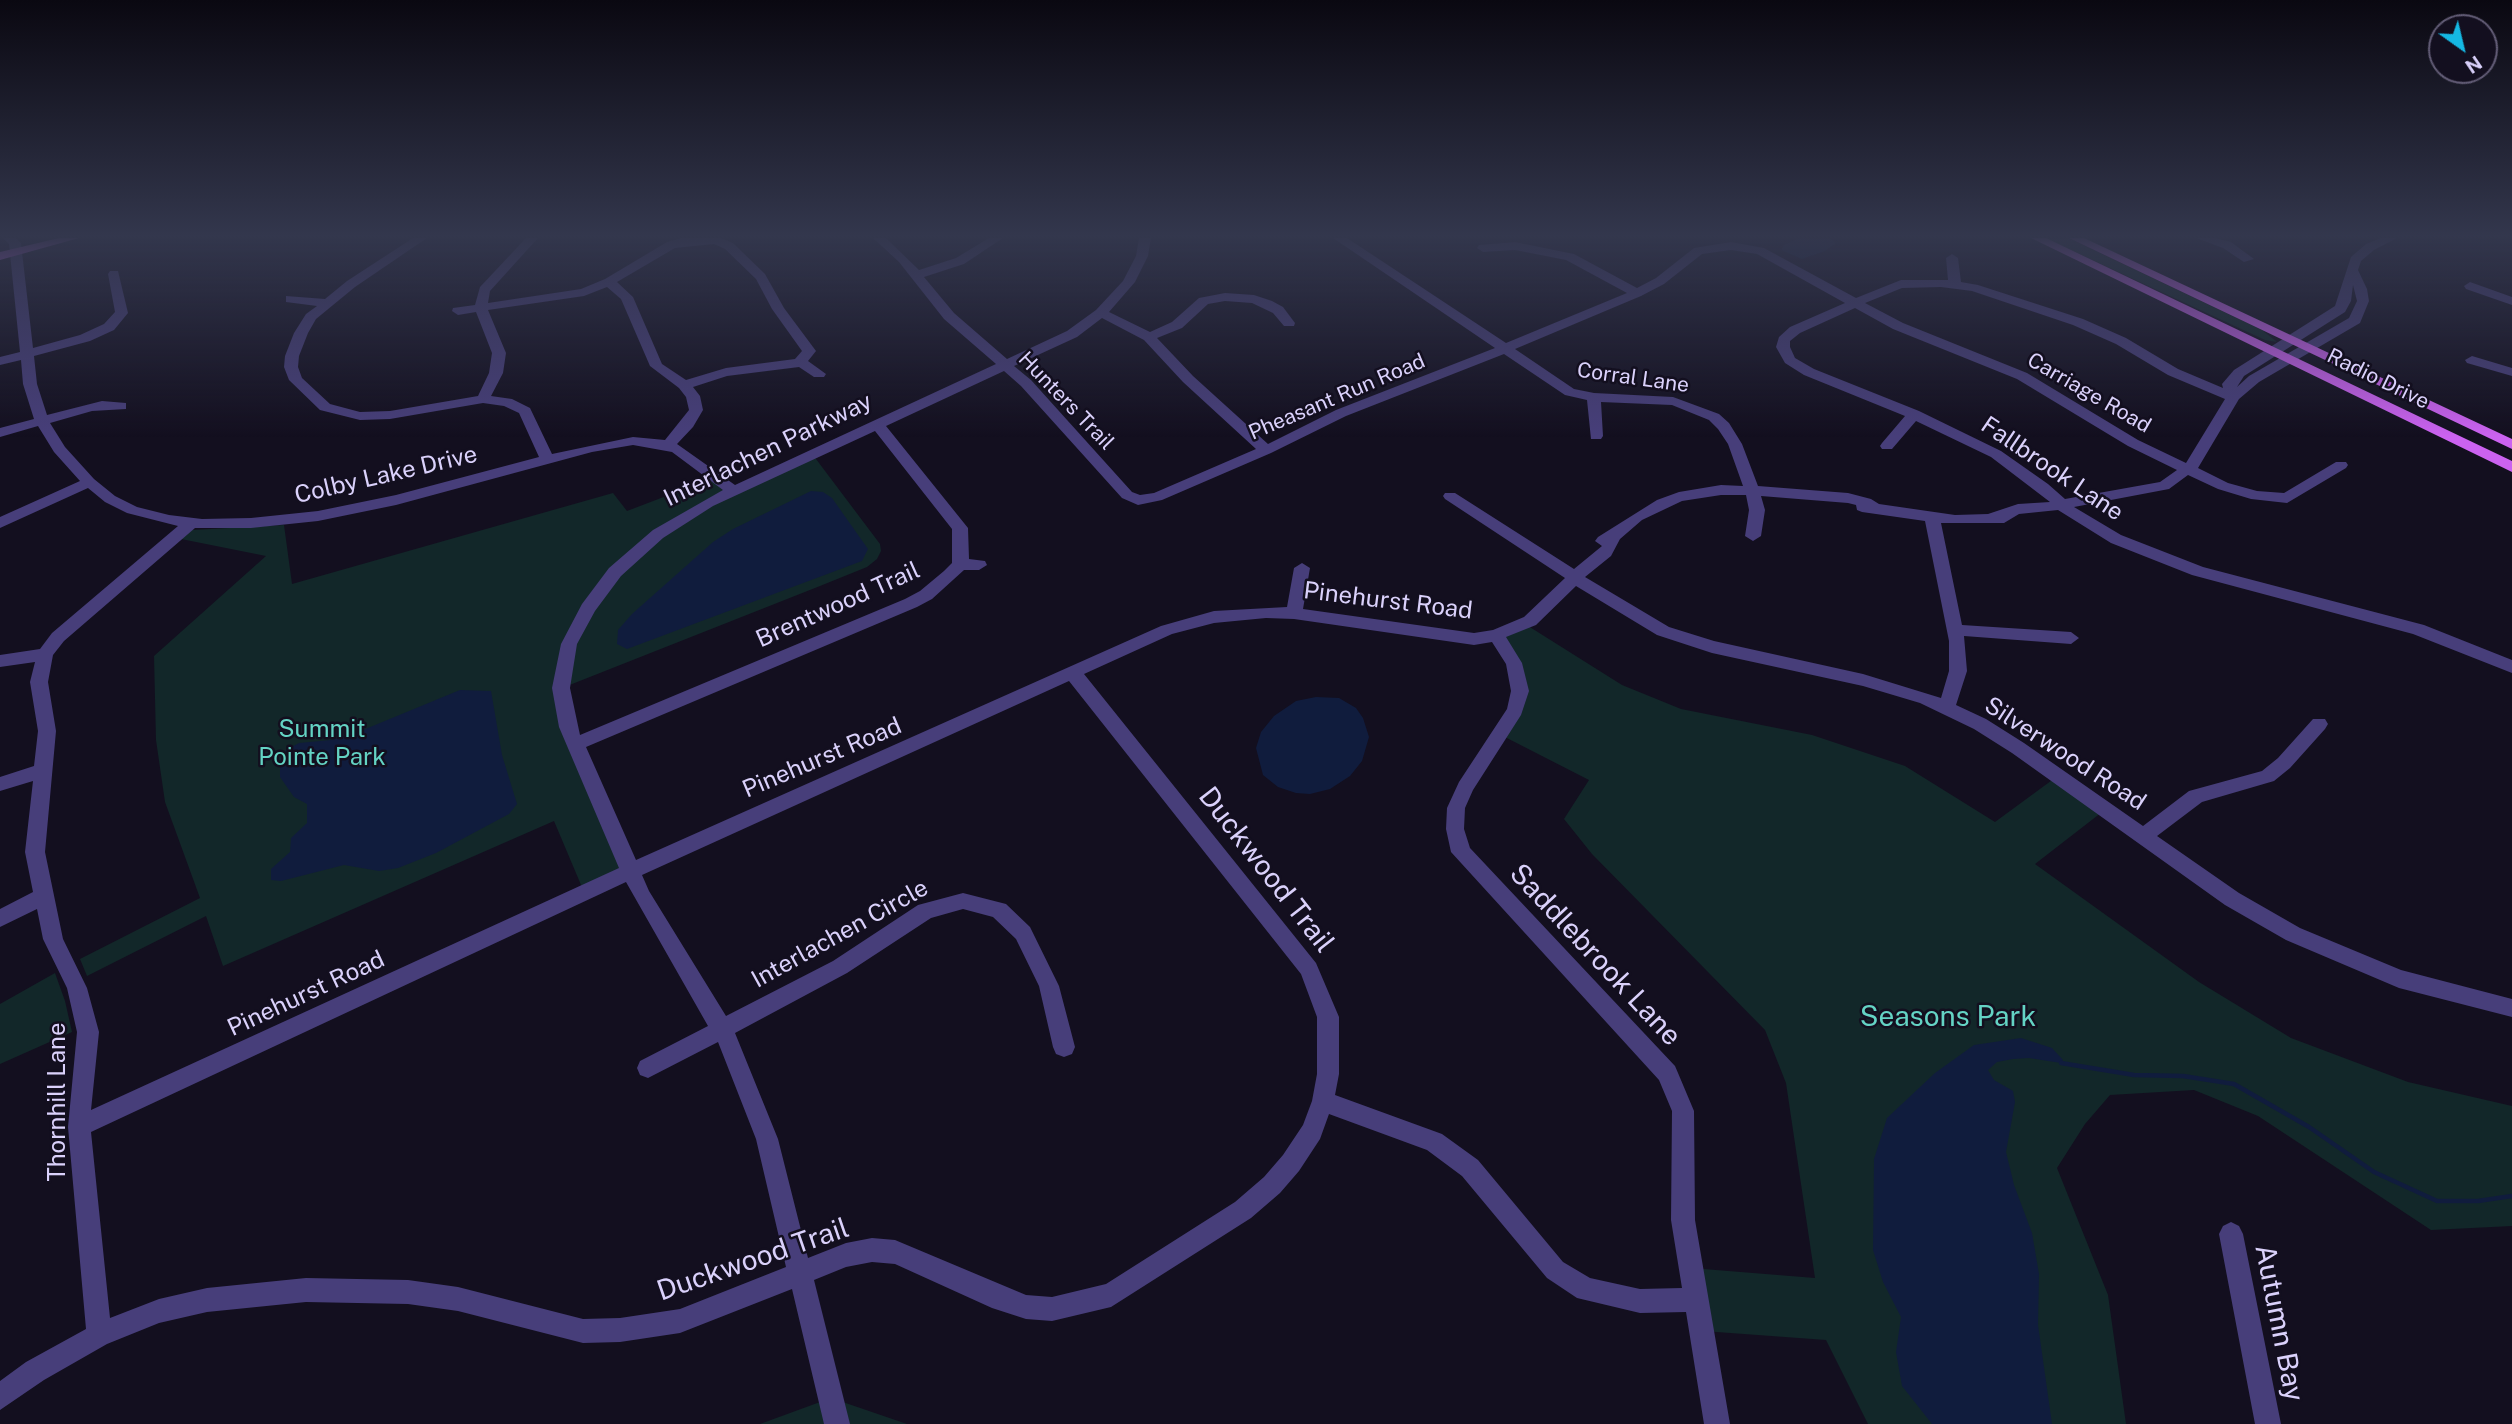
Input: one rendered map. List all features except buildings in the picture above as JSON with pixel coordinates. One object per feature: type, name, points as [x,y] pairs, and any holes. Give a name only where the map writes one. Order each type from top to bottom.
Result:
[{"type":"main road","name":"Radio Drive","points":[[2175,304],[2512,467]]},
{"type":"main road","name":"Radio Drive","points":[[2216,304],[2512,445]]},
{"type":"street","name":"Colby Lake Drive","points":[[20,304],[33,396],[42,421],[59,449],[89,482],[110,499],[132,510],[190,524],[251,523],[344,512],[615,443],[643,442],[669,445],[684,453],[733,491]]},
{"type":"street","points":[[0,361],[85,338],[110,327],[122,313],[120,304]]},
{"type":"street","points":[[324,304],[300,333],[291,367],[301,387],[325,407],[346,414],[374,416],[483,400],[507,402],[525,411],[547,460]]},
{"type":"street","points":[[481,304],[499,354],[496,373],[483,400]]},
{"type":"street","points":[[458,311],[505,304]]},
{"type":"street","points":[[630,304],[657,366],[684,385],[693,396],[696,410],[688,424],[669,445]]},
{"type":"street","points":[[684,385],[714,374],[778,368],[800,362],[809,351],[776,304]]},
{"type":"street","name":"Hunters Trail","points":[[939,304],[948,316],[1026,383],[1127,495],[1138,500]]},
{"type":"street","name":"Interlachen Parkway","points":[[837,1424],[767,1139],[722,1028],[641,895],[574,745],[561,688],[569,644],[588,608],[615,572],[634,554],[681,519],[733,491],[1006,367],[1072,334],[1109,304]]},
{"type":"street","points":[[1149,337],[1177,324],[1200,304]]},
{"type":"street","points":[[1268,304],[1278,310],[1289,323]]},
{"type":"street","name":"Corral Lane","points":[[1440,304],[1563,388],[1594,397],[1673,401],[1714,417],[1724,426],[1735,444],[1752,490],[1757,510],[1753,536]]},
{"type":"street","name":"Pheasant Run Road","points":[[1138,500],[1152,499],[1266,450],[1354,407],[1610,304]]},
{"type":"street","name":"Fallbrook Lane","points":[[1851,304],[1789,334],[1784,340],[1785,354],[1809,373],[1914,414],[1996,454],[2090,526],[2158,558],[2223,578],[2395,622],[2512,667]]},
{"type":"street","name":"Carriage Road","points":[[1857,304],[1918,335],[2043,386],[2133,443],[2223,486],[2272,499],[2296,494],[2341,464]]},
{"type":"street","points":[[2026,304],[2102,331],[2174,372],[2233,397]]},
{"type":"street","name":"Pinehurst Road","points":[[2233,397],[2229,384],[2232,380],[2340,309],[2342,304]]},
{"type":"street","name":"Pinehurst Road","points":[[79,1126],[631,870],[1189,623],[1240,613],[1294,612],[1474,639],[1496,635],[1530,621],[1595,558],[1605,552],[1612,544],[1613,537],[1648,510],[1678,497],[1721,490],[1793,492],[1839,499],[1864,508],[1964,520],[2008,518],[2035,509],[2158,488],[2194,464],[2233,397],[2254,379],[2345,328],[2360,313],[2362,304]]},
{"type":"street","points":[[1101,313],[1128,324],[1149,337],[1188,379],[1266,450]]},
{"type":"street","points":[[2472,360],[2512,372]]},
{"type":"street","points":[[800,362],[819,374]]},
{"type":"street","points":[[1594,397],[1596,436]]},
{"type":"street","points":[[0,433],[102,405],[121,406]]},
{"type":"street","points":[[1887,446],[1914,414]]},
{"type":"street","points":[[878,425],[956,520],[962,536],[960,564],[979,565]]},
{"type":"street","points":[[0,523],[89,482]]},
{"type":"street","name":"Silverwood Road","points":[[1450,496],[1636,617],[1663,631],[1712,646],[1863,680],[1926,698],[1980,724],[2018,748],[2232,899],[2329,951],[2399,979],[2512,1008]]},
{"type":"street","points":[[1932,518],[1955,630],[1958,671],[1946,708]]},
{"type":"street","points":[[0,661],[45,653],[72,622],[190,524]]},
{"type":"street","name":"Brentwood Trail","points":[[574,745],[911,603],[939,586],[960,564]]},
{"type":"street","points":[[1294,612],[1302,568]]},
{"type":"street","points":[[1955,630],[2071,638]]},
{"type":"street","name":"Saddlebrook Lane","points":[[1496,635],[1514,663],[1520,691],[1515,710],[1465,787],[1456,808],[1455,829],[1461,852],[1667,1073],[1682,1111],[1683,1220],[1717,1424]]},
{"type":"street","name":"Thornhill Lane","points":[[45,653],[39,682],[47,731],[35,852],[53,939],[66,962],[83,1006],[88,1032],[79,1126],[99,1335]]},
{"type":"street","name":"Duckwood Trail","points":[[0,1397],[36,1371],[99,1335],[159,1311],[207,1300],[317,1290],[408,1292],[458,1299],[583,1331],[620,1330],[680,1321],[846,1255],[872,1250],[895,1252],[915,1259],[1026,1307],[1052,1309],[1111,1295],[1243,1210],[1272,1185],[1291,1163],[1312,1131],[1323,1101],[1328,1074],[1328,1017],[1309,969],[1073,673]]},
{"type":"street","points":[[2144,836],[2196,796],[2268,776],[2284,763],[2319,724]]},
{"type":"street","points":[[0,784],[44,770]]},
{"type":"street","points":[[0,919],[43,897]]},
{"type":"street","name":"Interlachen Circle","points":[[722,1028],[866,952],[925,911],[963,901],[999,910],[1023,933],[1049,986],[1064,1047]]},
{"type":"street","points":[[648,1069],[722,1028]]},
{"type":"street","points":[[1323,1101],[1434,1142],[1470,1168],[1555,1270],[1586,1289],[1640,1301],[1698,1300]]},
{"type":"street","name":"Autumn Bay","points":[[2231,1234],[2268,1424]]},
{"type":"green space","points":[[2188,304],[2208,304],[2262,330],[2277,342],[2265,340]]},
{"type":"green space","name":"Summit Pointe Park","points":[[813,455],[880,544],[881,551],[877,559],[867,567],[562,688],[630,870],[584,892],[554,821],[223,966],[206,916],[87,976],[80,959],[200,898],[165,802],[156,740],[154,656],[266,556],[181,539],[192,530],[284,525],[292,584],[613,493],[627,511],[716,477],[733,491]]},
{"type":"green space","name":"Seasons Park","points":[[1525,624],[1622,685],[1681,709],[1812,735],[1905,766],[1995,822],[2059,775],[2106,809],[2035,864],[2199,982],[2291,1038],[2408,1082],[2512,1106],[2512,1226],[2431,1230],[2258,1116],[2194,1090],[2110,1095],[2085,1124],[2057,1168],[2108,1295],[2126,1424],[1868,1424],[1826,1340],[1703,1331],[1691,1268],[1815,1278],[1786,1083],[1765,1030],[1592,854],[1564,819],[1589,780],[1499,734],[1520,691],[1496,635]]},
{"type":"green space","points":[[55,973],[72,1032],[0,1064],[0,1004]]},
{"type":"green space","points":[[831,1398],[907,1424],[760,1424]]},
{"type":"water","points":[[811,491],[823,492],[832,498],[868,549],[862,561],[627,649],[617,644],[618,630],[632,614],[713,542],[733,529]]},
{"type":"water","points":[[460,690],[491,691],[502,755],[517,804],[509,814],[436,853],[398,868],[379,871],[344,865],[281,881],[271,880],[271,869],[290,852],[291,838],[307,823],[307,804],[294,797],[280,777],[280,758],[286,750],[299,743],[331,740],[363,730]]},
{"type":"water","points":[[1316,697],[1339,698],[1356,708],[1363,718],[1369,737],[1362,761],[1350,776],[1330,789],[1310,794],[1296,793],[1278,787],[1263,775],[1256,748],[1261,732],[1274,716],[1296,701]]},
{"type":"water","points":[[2021,1038],[2052,1048],[2063,1060],[2061,1063],[2029,1058],[2013,1059],[1997,1062],[1988,1070],[1994,1080],[2013,1091],[2015,1102],[2006,1152],[2014,1185],[2032,1233],[2039,1274],[2038,1325],[2052,1424],[1932,1424],[1902,1386],[1896,1352],[1901,1317],[1883,1282],[1873,1250],[1874,1159],[1887,1118],[1935,1073],[1974,1045]]},
{"type":"waterway","points":[[2061,1063],[2134,1075],[2183,1076],[2234,1084],[2309,1127],[2374,1172],[2437,1201],[2478,1201],[2512,1196]]}]
